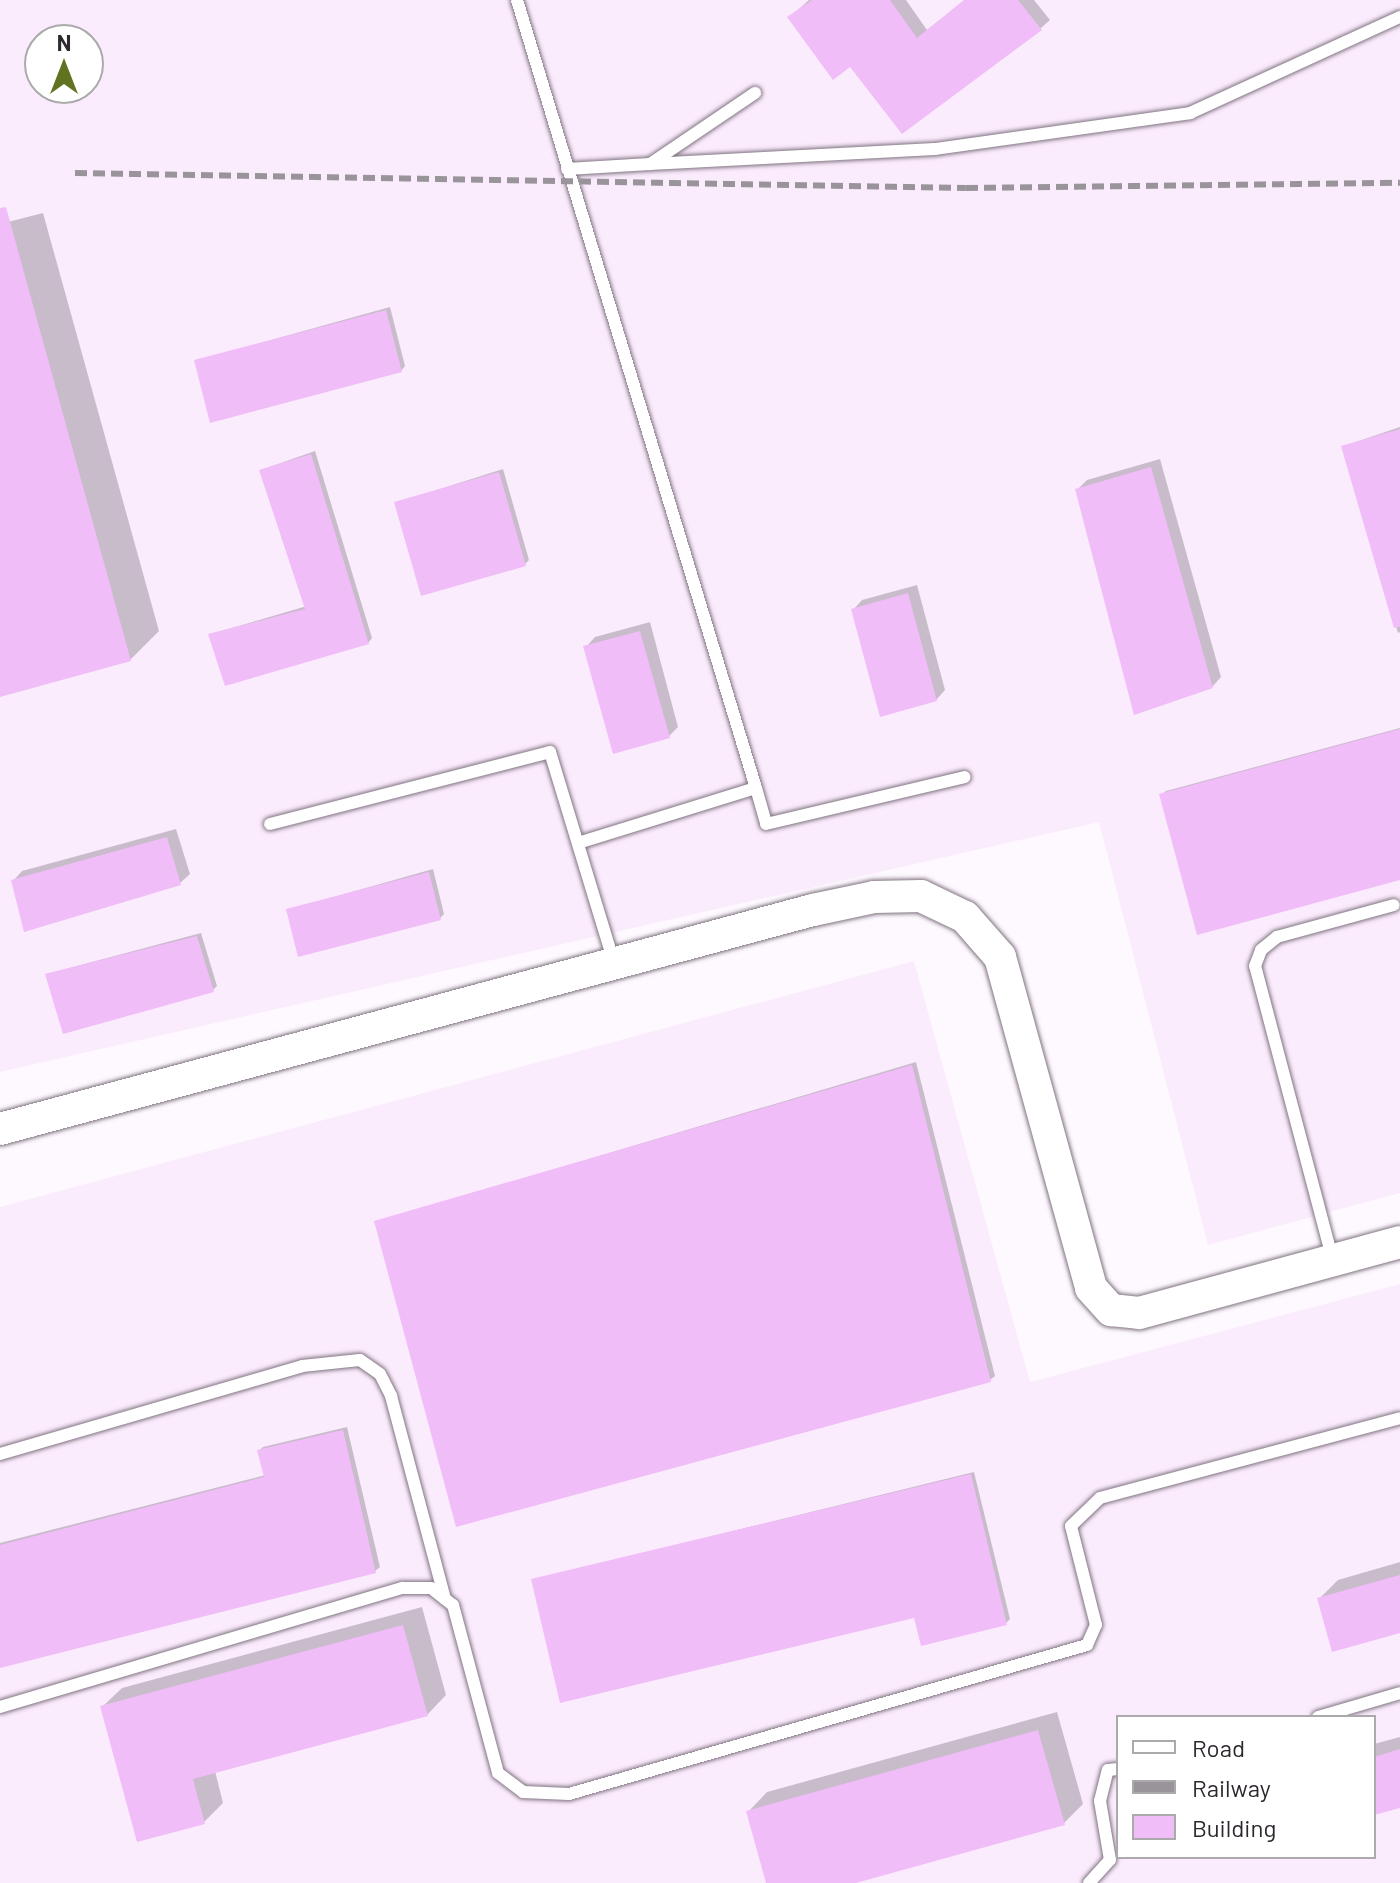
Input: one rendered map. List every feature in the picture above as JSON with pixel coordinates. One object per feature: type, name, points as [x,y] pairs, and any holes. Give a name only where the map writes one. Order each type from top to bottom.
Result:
[{"type":"street","points":[[0,1129],[828,907],[874,897],[921,896],[965,917],[1000,957],[1091,1288],[1111,1310],[1139,1313],[1400,1242]]},
{"type":"lane","points":[[517,0],[766,824],[965,777]]},
{"type":"lane","points":[[567,169],[935,149],[1190,113],[1400,17]]},
{"type":"lane","points":[[650,164],[755,93]]},
{"type":"lane","points":[[270,824],[550,752],[615,965]]},
{"type":"lane","points":[[578,843],[756,788]]},
{"type":"lane","points":[[1332,1261],[1255,966],[1261,950],[1277,937],[1394,905]]},
{"type":"lane","points":[[0,1454],[302,1366],[360,1360],[380,1374],[391,1396],[445,1599]]},
{"type":"lane","points":[[0,1707],[403,1588],[431,1588],[453,1605],[465,1640],[498,1773],[523,1792],[569,1794],[1087,1645],[1096,1625],[1071,1526],[1100,1498],[1400,1418]]},
{"type":"lane","points":[[1325,1715],[1400,1693]]},
{"type":"lane","points":[[1089,1883],[1110,1860],[1100,1801],[1108,1770],[1116,1769]]},
{"type":"shaded area","points":[[0,0],[1400,0],[1400,1193],[1208,1245],[1099,822],[0,1072]]},
{"type":"shaded area","points":[[914,961],[1030,1382],[1400,1284],[1400,1883],[0,1883],[0,1207]]},
{"type":"building","points":[[812,0],[890,0],[917,38],[964,0],[1018,0],[1042,30],[902,134],[850,67],[833,80],[787,17]]},
{"type":"building","points":[[6,207],[131,661],[0,697],[0,208]]},
{"type":"building","points":[[386,310],[402,372],[210,423],[194,360]]},
{"type":"building","points":[[1400,429],[1400,627],[1394,628],[1341,446]]},
{"type":"building","points":[[311,454],[369,644],[225,686],[208,634],[305,609],[259,470]]},
{"type":"building","points":[[1151,467],[1213,688],[1134,715],[1075,489]]},
{"type":"building","points":[[499,472],[526,566],[421,596],[394,502]]},
{"type":"building","points":[[908,593],[937,701],[880,717],[851,609]]},
{"type":"building","points":[[640,631],[670,738],[613,754],[583,646]]},
{"type":"building","points":[[1400,729],[1400,880],[1197,935],[1159,794]]},
{"type":"building","points":[[167,837],[181,885],[24,932],[11,880]]},
{"type":"building","points":[[429,872],[441,920],[298,957],[286,909]]},
{"type":"building","points":[[197,936],[214,992],[63,1034],[45,974]]},
{"type":"building","points":[[912,1065],[991,1382],[456,1527],[374,1221]]},
{"type":"building","points":[[343,1430],[376,1573],[0,1668],[0,1545],[264,1477],[257,1450]]},
{"type":"building","points":[[971,1474],[1007,1625],[921,1646],[914,1618],[560,1703],[531,1579]]},
{"type":"building","points":[[1400,1575],[1400,1633],[1332,1652],[1317,1598]]},
{"type":"building","points":[[403,1625],[428,1716],[193,1779],[205,1824],[137,1842],[100,1706]]},
{"type":"building","points":[[1038,1730],[1065,1825],[856,1883],[766,1883],[746,1811]]},
{"type":"building","points":[[1400,1749],[1400,1808],[1376,1814],[1376,1756]]},
{"type":"railway","points":[[75,173],[966,188],[1400,183]]}]
